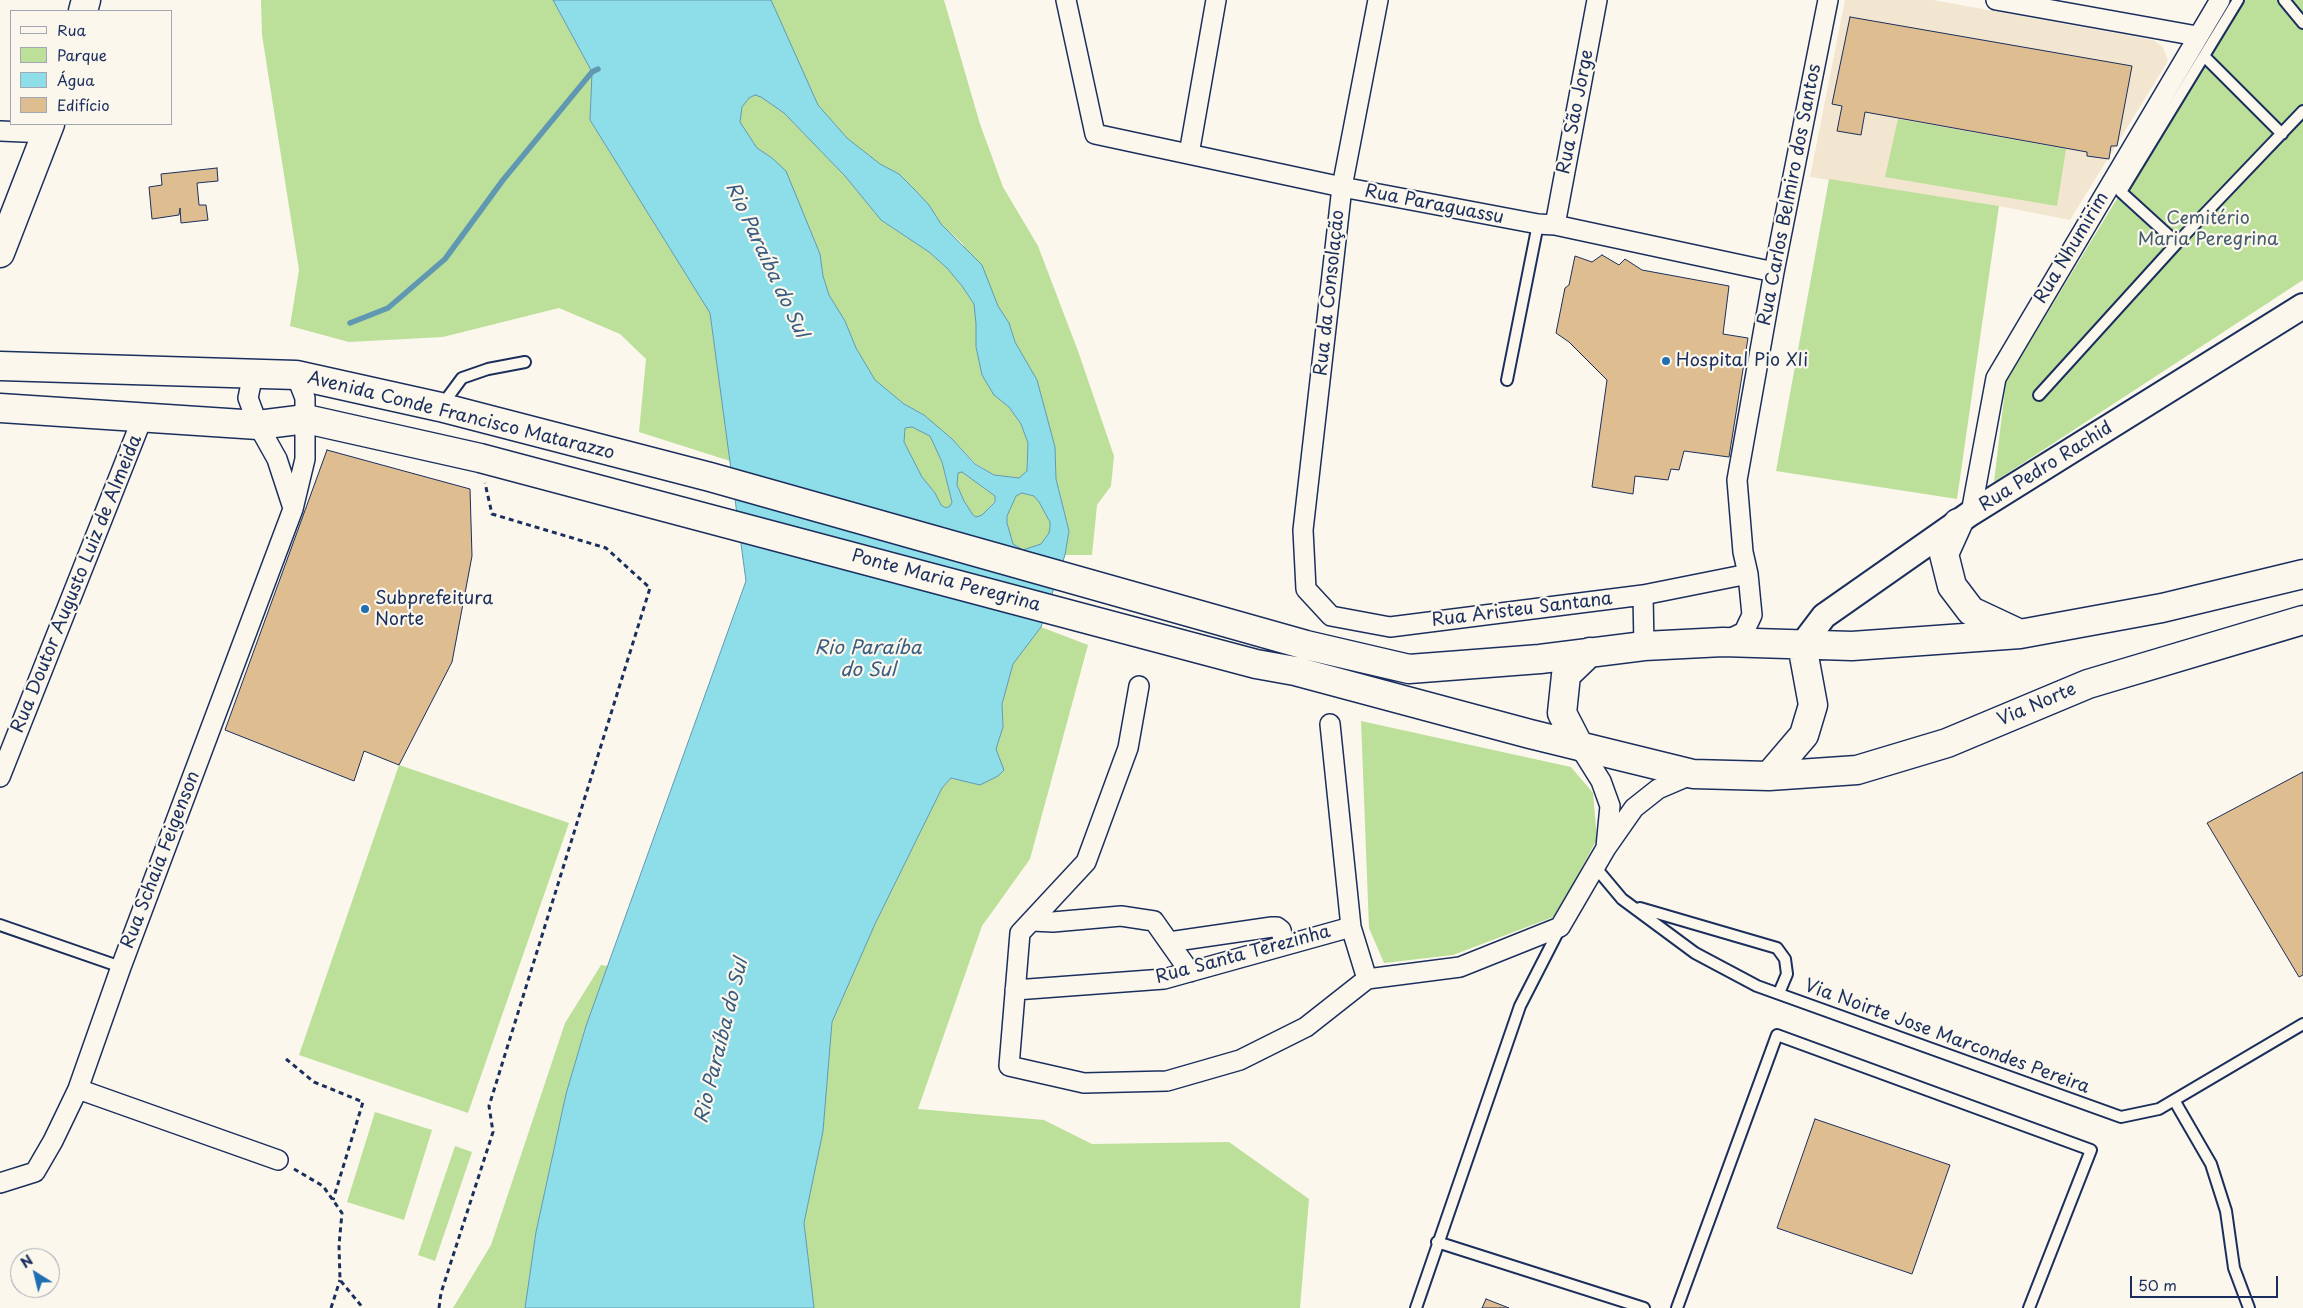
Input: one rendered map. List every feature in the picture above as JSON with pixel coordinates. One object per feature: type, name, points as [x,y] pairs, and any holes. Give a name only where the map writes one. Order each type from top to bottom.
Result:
[{"type":"main road","points":[[0,253],[49,128]]},
{"type":"main road","name":"Avenida Conde Francisco Matarazzo","points":[[0,366],[296,375],[440,407],[710,477]]},
{"type":"main road","name":"Avenida Conde Francisco Matarazzo","points":[[0,408],[142,419],[258,425],[306,419],[480,458],[635,500]]},
{"type":"main road","name":"Ponte Maria Peregrina","points":[[710,477],[1306,645],[1409,669],[1540,659],[1644,646],[1723,642],[1802,645]]},
{"type":"main road","name":"Ponte Maria Peregrina","points":[[635,500],[1256,664],[1295,671],[1579,746]]},
{"type":"main road","points":[[1964,518],[1944,554],[1952,586],[1971,611],[2020,634]]},
{"type":"main road","points":[[1770,776],[1804,735],[1813,705],[1802,645],[1852,646],[2020,634],[2162,608],[2303,574]]},
{"type":"main road","name":"Via Norte","points":[[1579,746],[1693,774],[1770,776],[1857,770],[1948,743],[2088,684],[2303,620]]},
{"type":"main road","points":[[1579,746],[1562,713],[1566,674],[1590,652]]},
{"type":"street","name":"Rua Paraguassu","points":[[1066,0],[1095,134],[1342,187],[1546,225],[1774,272]]},
{"type":"street","points":[[1189,154],[1216,0]]},
{"type":"street","name":"Rua da Consolação","points":[[1306,589],[1303,530],[1342,187],[1378,0]]},
{"type":"street","name":"Rua São Jorge","points":[[1546,225],[1597,0]]},
{"type":"street","name":"Rua Carlos Belmiro dos Santos","points":[[1723,642],[1744,632],[1752,615],[1748,574],[1743,552],[1737,480],[1774,272],[1828,0]]},
{"type":"street","points":[[1996,0],[2017,2],[2197,36]]},
{"type":"street","name":"Rua Nhumirim","points":[[1964,518],[1996,378],[2220,0]]},
{"type":"street","points":[[0,131],[49,128]]},
{"type":"street","name":"Rua Pedro Rachid","points":[[1802,645],[1824,616],[1964,518],[2303,306]]},
{"type":"street","points":[[252,374],[248,398],[258,425],[277,459],[293,509]]},
{"type":"street","name":"Rua Schaia Feigenson","points":[[0,1183],[34,1172],[53,1141],[78,1088],[121,967],[293,509],[305,459],[306,419],[305,398],[296,375]]},
{"type":"street","name":"Rua Doutor Augusto Luiz de Almeida","points":[[0,777],[142,419]]},
{"type":"street","name":"Rua Aristeu Santana","points":[[1306,589],[1331,616],[1390,627],[1644,594],[1748,574]]},
{"type":"street","points":[[1644,594],[1644,646]]},
{"type":"street","points":[[1139,686],[1128,748],[1086,862],[1020,933],[1009,1066],[1084,1083],[1167,1081],[1240,1060],[1306,1027],[1367,979],[1460,967],[1560,927],[1606,848],[1634,808],[1658,789],[1693,774]]},
{"type":"street","points":[[1330,724],[1351,927],[1367,979]]},
{"type":"street","points":[[1579,746],[1601,781],[1610,806],[1606,848]]},
{"type":"street","points":[[1032,921],[1052,922],[1121,916],[1154,921],[1190,972]]},
{"type":"street","points":[[1169,942],[1272,927],[1280,930],[1284,945]]},
{"type":"street","name":"Rua Santa Terezinha","points":[[1016,990],[1164,979],[1351,927]]},
{"type":"street","points":[[78,1088],[278,1160]]},
{"type":"lane","points":[[2177,243],[2121,192],[2238,0]]},
{"type":"lane","points":[[2284,0],[2303,23]]},
{"type":"lane","points":[[2204,56],[2282,134]]},
{"type":"lane","points":[[2039,395],[2177,243],[2303,111]]},
{"type":"lane","points":[[1507,380],[1546,225]]},
{"type":"lane","points":[[440,407],[462,378],[488,369],[525,362]]},
{"type":"lane","name":"Via Noirte Jose Marcondes Pereira","points":[[1596,868],[1622,899],[1696,953],[1757,986],[2121,1117],[2159,1109],[2303,1024]]},
{"type":"lane","points":[[1632,906],[1777,948],[1785,959],[1787,974],[1779,993]]},
{"type":"lane","points":[[0,925],[121,967]]},
{"type":"lane","points":[[1416,1308],[1520,1006],[1560,927]]},
{"type":"lane","points":[[1677,1308],[1776,1035],[2091,1150],[2029,1308]]},
{"type":"lane","points":[[2174,1100],[2211,1164],[2226,1211],[2234,1268],[2249,1308]]},
{"type":"lane","points":[[1438,1242],[1644,1308]]},
{"type":"path","points":[[439,1308],[441,1293],[493,1132],[489,1106],[650,588],[606,548],[492,514],[480,458]]},
{"type":"path","points":[[286,1059],[314,1082],[363,1102],[333,1200]]},
{"type":"path","points":[[278,1160],[323,1186],[342,1213],[339,1245],[340,1280],[331,1308]]},
{"type":"path","points":[[340,1280],[363,1308]]},
{"type":"shaded area","points":[[1845,0],[1933,0],[2153,40],[2163,47],[2168,61],[2070,220],[1999,206],[1810,177]]},
{"type":"green space","points":[[261,0],[553,0],[592,72],[590,120],[710,313],[730,461],[639,432],[646,359],[620,334],[559,308],[443,337],[349,342],[290,326],[299,270],[262,35]]},
{"type":"green space","points":[[771,0],[944,0],[980,124],[1003,187],[1038,246],[1078,351],[1114,456],[1111,486],[1097,505],[1092,555],[1065,555],[1069,531],[1056,479],[1055,447],[1037,380],[1015,342],[1009,323],[989,287],[962,243],[941,224],[929,205],[899,174],[880,164],[847,138],[818,105]]},
{"type":"green space","name":"Cemitério Maria Peregrina","points":[[2238,0],[2303,0],[2303,280],[1994,482],[2006,381]]},
{"type":"green space","points":[[755,95],[762,97],[784,113],[845,176],[881,220],[929,252],[947,268],[962,286],[974,304],[976,347],[982,375],[994,395],[1009,407],[1021,424],[1028,443],[1027,471],[1019,478],[994,475],[975,463],[952,439],[924,415],[904,404],[875,380],[856,348],[845,321],[829,295],[823,276],[820,254],[798,202],[772,158],[757,148],[739,122],[742,107],[749,98]]},
{"type":"green space","points":[[1898,119],[2066,149],[2057,206],[1885,177]]},
{"type":"green space","points":[[1829,179],[1999,206],[1957,499],[1776,471]]},
{"type":"green space","points":[[912,427],[930,436],[942,462],[952,502],[946,508],[941,505],[935,493],[922,477],[904,442],[905,428]]},
{"type":"green space","points":[[962,472],[995,496],[995,501],[982,515],[976,517],[973,515],[964,501],[957,485],[958,473]]},
{"type":"green space","points":[[1022,493],[1034,496],[1050,522],[1049,533],[1041,544],[1023,550],[1013,544],[1007,523],[1007,516],[1016,496]]},
{"type":"green space","points":[[1041,627],[1088,645],[1030,859],[982,926],[918,1109],[1044,1120],[1092,1144],[1229,1142],[1309,1199],[1300,1308],[814,1308],[804,1223],[823,1130],[832,1022],[875,924],[942,788],[951,778],[980,785],[1003,727],[1002,704],[1013,663]]},
{"type":"green space","points":[[1361,721],[1571,767],[1593,793],[1597,839],[1556,916],[1453,955],[1384,963],[1369,928]]},
{"type":"green space","points":[[399,765],[569,823],[468,1113],[299,1055]]},
{"type":"green space","points":[[601,965],[608,966],[586,1026],[566,1094],[536,1232],[525,1308],[453,1308],[491,1245],[565,1023]]},
{"type":"green space","points":[[375,1112],[432,1130],[404,1220],[347,1202]]},
{"type":"green space","points":[[455,1146],[472,1152],[435,1261],[418,1255]]},
{"type":"water","name":"Rio Paraíba do Sul","points":[[553,0],[771,0],[818,105],[847,138],[880,164],[899,174],[929,205],[941,224],[982,265],[998,306],[1009,323],[1015,342],[1037,380],[1055,447],[1056,479],[1069,531],[1065,555],[1041,627],[1013,664],[1002,704],[1003,727],[996,749],[1004,770],[998,776],[980,785],[951,778],[942,788],[875,924],[832,1022],[823,1131],[804,1223],[814,1308],[525,1308],[536,1232],[566,1094],[586,1026],[746,581],[710,313],[590,120],[592,72]],"holes":[[[755,95],[761,97],[784,113],[845,176],[881,220],[929,252],[947,268],[962,286],[974,304],[976,347],[982,375],[994,395],[1009,407],[1021,424],[1028,443],[1027,471],[1019,478],[994,475],[975,464],[952,439],[924,415],[904,404],[875,380],[856,348],[845,321],[829,295],[823,276],[820,254],[786,171],[757,148],[740,122],[742,107],[749,98]],[[912,427],[930,436],[942,462],[952,502],[950,506],[946,508],[941,505],[935,493],[922,477],[904,442],[905,428]],[[962,472],[995,496],[995,502],[982,515],[976,517],[973,515],[964,501],[957,485],[958,473]],[[1022,493],[1034,496],[1050,522],[1049,533],[1041,544],[1023,550],[1013,544],[1007,523],[1007,516],[1016,496]]]},
{"type":"building","points":[[1850,17],[2132,66],[2117,146],[2111,146],[2109,159],[2087,156],[2087,152],[1865,112],[1861,135],[1837,131],[1842,106],[1832,104]]},
{"type":"building","points":[[217,168],[218,181],[197,183],[199,205],[206,205],[208,220],[181,223],[180,208],[179,215],[152,219],[149,187],[162,185],[161,174]]},
{"type":"building","name":"Hospital Pio XIi","points":[[1602,255],[1619,265],[1625,259],[1642,270],[1729,286],[1723,334],[1748,338],[1729,457],[1684,451],[1679,470],[1671,469],[1668,480],[1635,476],[1633,494],[1592,487],[1607,380],[1569,342],[1556,333],[1565,288],[1569,285],[1575,256],[1592,262]]},
{"type":"building","name":"Subprefeitura Norte","points":[[327,450],[470,489],[472,556],[452,662],[399,765],[364,751],[354,781],[225,730]]},
{"type":"building","points":[[2303,772],[2303,975],[2299,977],[2207,823]]},
{"type":"building","points":[[1815,1119],[1950,1165],[1912,1274],[1777,1228]]},
{"type":"building","points":[[1486,1299],[1509,1308],[1482,1308]]},
{"type":"waterway","points":[[350,323],[388,308],[445,259],[503,180],[592,72],[598,69]]},
{"type":"place","name":"Hospital Pio XIi","points":[[1666,361]]},
{"type":"place","name":"Subprefeitura Norte","points":[[365,609]]}]
